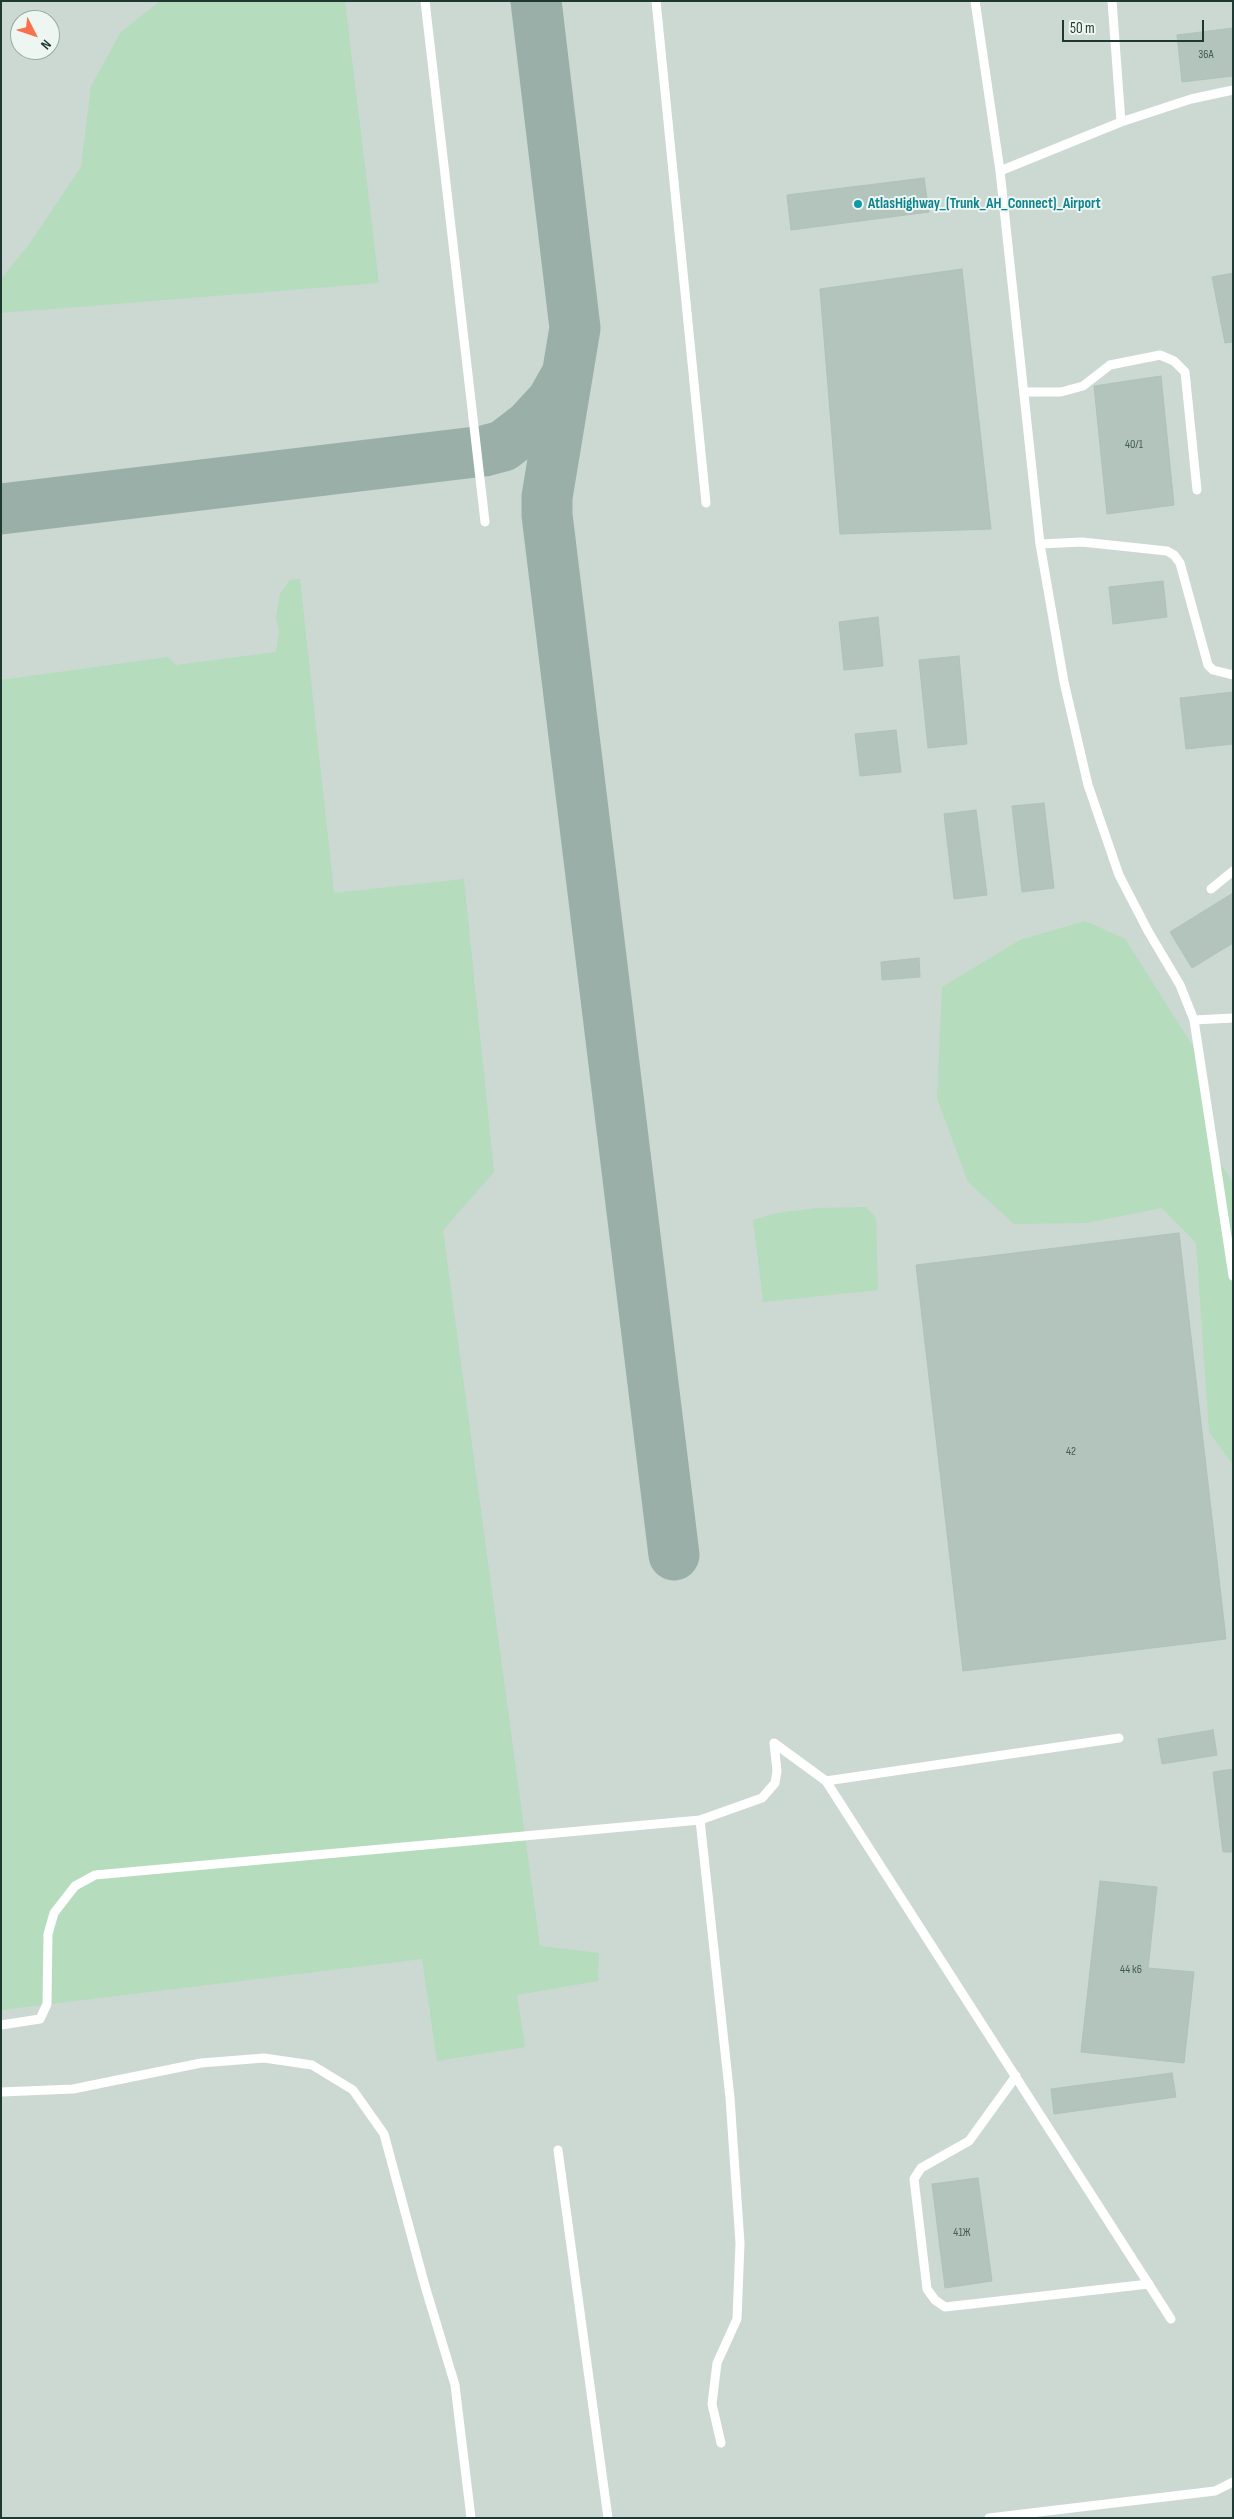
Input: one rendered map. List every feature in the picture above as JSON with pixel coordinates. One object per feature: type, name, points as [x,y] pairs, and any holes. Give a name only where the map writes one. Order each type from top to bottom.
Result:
[{"type":"lane","points":[[425,1],[485,522]]},
{"type":"lane","points":[[656,1],[706,503]]},
{"type":"lane","points":[[975,1],[1000,171],[1040,544],[1064,682],[1088,785],[1119,875],[1148,932],[1180,985],[1194,1020],[1233,1276]]},
{"type":"lane","points":[[1112,1],[1121,122]]},
{"type":"lane","points":[[1000,171],[1121,122],[1191,99],[1233,90]]},
{"type":"lane","points":[[1024,392],[1061,392],[1083,386],[1110,365],[1151,356],[1160,355],[1174,362],[1185,372],[1197,490]]},
{"type":"lane","points":[[1040,544],[1082,542],[1166,551],[1174,555],[1180,563],[1208,665],[1213,670],[1233,675]]},
{"type":"lane","points":[[1210,889],[1233,871]]},
{"type":"lane","points":[[1194,1020],[1233,1018]]},
{"type":"lane","points":[[826,1781],[1119,1738]]},
{"type":"lane","points":[[1,2025],[40,2019],[47,2004],[48,1934],[54,1913],[75,1886],[96,1875],[700,1820],[762,1798],[775,1782],[777,1771],[774,1743],[826,1781],[1172,2319]]},
{"type":"lane","points":[[700,1820],[730,2098],[740,2243],[737,2319],[718,2362],[712,2404],[721,2443]]},
{"type":"lane","points":[[1,2092],[73,2090],[201,2063],[264,2058],[312,2065],[353,2090],[384,2134],[425,2286],[455,2385],[471,2518]]},
{"type":"lane","points":[[1016,2076],[969,2141],[921,2168],[914,2179],[927,2289],[935,2300],[945,2307],[1149,2284]]},
{"type":"lane","points":[[558,2150],[608,2518]]},
{"type":"lane","points":[[989,2518],[1215,2491],[1233,2482]]},
{"type":"shaded area","points":[[1,1],[1233,1],[1233,2518],[1,2518]]},
{"type":"green space","points":[[160,1],[345,1],[379,283],[1,313],[1,279],[30,243],[81,167],[91,86],[121,32]]},
{"type":"green space","points":[[300,579],[334,893],[464,879],[494,1172],[443,1230],[540,1946],[599,1953],[598,1981],[517,1995],[525,2047],[437,2061],[422,1959],[1,2010],[1,680],[168,657],[176,665],[276,652],[279,631],[276,617],[280,594],[290,580]]},
{"type":"green space","points":[[1085,921],[1125,939],[1196,1051],[1221,1164],[1233,1183],[1233,1465],[1209,1432],[1196,1243],[1162,1208],[1086,1223],[1014,1224],[968,1182],[937,1098],[942,987],[1020,940]]},
{"type":"green space","points":[[866,1207],[876,1218],[878,1290],[763,1302],[753,1220],[777,1213],[817,1208]]},
{"type":"building","points":[[1233,28],[1233,76],[1182,82],[1177,35]]},
{"type":"building","name":"AtlasHighway_(Trunk_AH_Connect)_Airport","points":[[924,178],[929,212],[791,230],[787,195]]},
{"type":"building","points":[[962,269],[991,529],[840,534],[820,289]]},
{"type":"building","points":[[1233,273],[1233,342],[1225,343],[1212,277]]},
{"type":"building","points":[[1161,376],[1174,505],[1107,514],[1094,386]]},
{"type":"building","points":[[1163,581],[1167,617],[1113,624],[1109,587]]},
{"type":"building","points":[[878,617],[883,666],[844,670],[839,622]]},
{"type":"building","points":[[959,656],[967,744],[928,748],[919,660]]},
{"type":"building","points":[[1233,692],[1233,744],[1186,749],[1180,698]]},
{"type":"building","points":[[896,730],[901,772],[860,776],[855,734]]},
{"type":"building","points":[[1044,803],[1054,888],[1022,892],[1012,806]]},
{"type":"building","points":[[976,810],[987,895],[954,899],[944,814]]},
{"type":"building","points":[[1233,893],[1233,943],[1192,968],[1170,932]]},
{"type":"building","points":[[919,958],[920,977],[882,980],[881,962]]},
{"type":"building","points":[[1179,1233],[1226,1639],[963,1671],[916,1265]]},
{"type":"building","points":[[1213,1730],[1217,1755],[1162,1764],[1158,1739]]},
{"type":"building","points":[[1233,1769],[1233,1852],[1223,1852],[1213,1772]]},
{"type":"building","points":[[1100,1881],[1157,1887],[1148,1968],[1194,1972],[1184,2063],[1081,2052]]},
{"type":"building","points":[[1172,2073],[1176,2097],[1054,2114],[1051,2089]]},
{"type":"building","points":[[978,2178],[992,2281],[945,2288],[932,2184]]},
{"type":"taxiway","points":[[536,1],[575,328],[547,497],[547,515],[674,1555]]},
{"type":"taxiway","points":[[1,509],[484,451],[503,446],[529,426],[552,401],[565,378]]},
{"type":"place","name":"AtlasHighway_(Trunk_AH_Connect)_Airport","points":[[858,204]]}]
